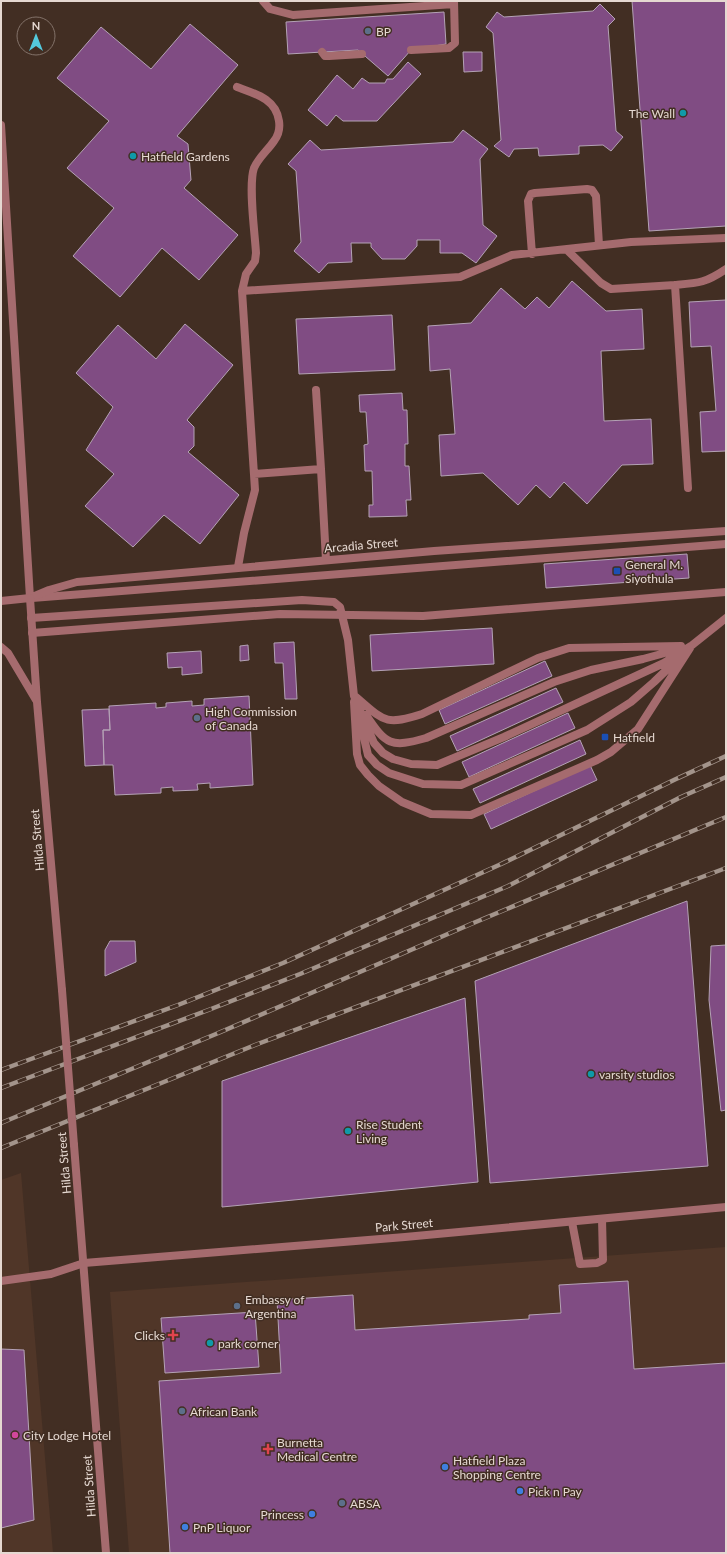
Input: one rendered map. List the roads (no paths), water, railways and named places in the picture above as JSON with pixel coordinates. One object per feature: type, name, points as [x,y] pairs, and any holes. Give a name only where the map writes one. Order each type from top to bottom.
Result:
[{"type":"street","points":[[263,1],[270,9],[280,12],[292,15],[318,16],[454,2],[456,39],[452,46],[411,50]]},
{"type":"street","points":[[322,52],[325,56],[362,54]]},
{"type":"street","points":[[237,87],[259,95],[272,104],[278,114],[280,126],[275,140],[254,169],[252,193],[256,254],[255,261],[246,274],[242,291],[254,474],[254,497],[244,533],[238,567]]},
{"type":"street","name":"Hilda Street","points":[[1,125],[3,204],[37,702],[62,990],[106,1553]]},
{"type":"street","points":[[532,254],[528,201],[531,194],[535,193],[592,190],[596,196],[599,245]]},
{"type":"street","points":[[242,291],[460,277],[512,255],[631,242],[726,238]]},
{"type":"street","points":[[567,250],[601,283],[611,289],[698,283],[707,280],[726,269]]},
{"type":"street","points":[[675,285],[688,488]]},
{"type":"street","points":[[316,390],[326,560]]},
{"type":"street","points":[[254,474],[321,469]]},
{"type":"street","name":"Arcadia Street","points":[[1,601],[30,598],[48,590],[77,582],[326,560],[726,531]]},
{"type":"street","points":[[30,598],[726,544]]},
{"type":"street","points":[[32,633],[280,614],[423,616],[726,592]]},
{"type":"street","points":[[31,618],[302,600],[334,602],[340,607],[343,615],[348,640],[354,696],[357,754],[360,765],[379,786],[402,802],[431,814],[471,815],[597,760],[611,752],[638,729],[691,646]]},
{"type":"street","points":[[354,696],[368,755],[377,765],[389,773],[423,784],[461,785],[588,730],[630,702],[654,682],[691,646],[726,618]]},
{"type":"street","points":[[354,696],[374,743],[383,753],[393,759],[411,764],[437,765],[664,663],[691,646]]},
{"type":"street","points":[[354,696],[381,719],[392,721],[422,714],[538,658],[569,648],[691,646]]},
{"type":"street","points":[[354,696],[378,733],[386,740],[398,744],[411,742],[440,732],[554,682],[591,670],[643,659],[691,646]]},
{"type":"street","points":[[1,647],[8,653],[37,702]]},
{"type":"street","name":"Park Street","points":[[1,1281],[51,1274],[84,1263],[405,1238],[726,1207]]},
{"type":"street","points":[[572,1222],[580,1264],[597,1263],[603,1260],[602,1219]]},
{"type":"railway","points":[[1,1070],[178,1005],[283,963],[499,865],[726,756]]},
{"type":"railway","points":[[1,1088],[300,974],[508,886],[681,797],[726,777]]},
{"type":"railway","points":[[1,1123],[216,1034],[471,924],[726,817]]},
{"type":"railway","points":[[1,1148],[255,1045],[726,868]]},
{"type":"place","name":"BP","points":[[368,31]]},
{"type":"place","name":"The Wall","points":[[683,113]]},
{"type":"place","name":"Hatfield Gardens","points":[[133,156]]},
{"type":"place","name":"General M. Siyothula","points":[[617,571]]},
{"type":"place","name":"High Commission of Canada","points":[[197,718]]},
{"type":"place","name":"Hatfield","points":[[605,737]]},
{"type":"place","name":"varsity studios","points":[[591,1074]]},
{"type":"place","name":"Rise Student Living","points":[[348,1131]]},
{"type":"place","name":"Embassy of Argentina","points":[[237,1306]]},
{"type":"place","name":"Clicks","points":[[173,1335]]},
{"type":"place","name":"park corner","points":[[210,1343]]},
{"type":"place","name":"African Bank","points":[[182,1411]]},
{"type":"place","name":"City Lodge Hotel","points":[[15,1435]]},
{"type":"place","name":"Burnetta Medical Centre","points":[[268,1449]]},
{"type":"place","name":"Hatfield Plaza Shopping Centre","points":[[445,1467]]},
{"type":"place","name":"Pick n Pay","points":[[520,1491]]},
{"type":"place","name":"ABSA","points":[[342,1503]]},
{"type":"place","name":"Princess","points":[[312,1514]]},
{"type":"place","name":"PnP Liquor","points":[[185,1527]]}]
